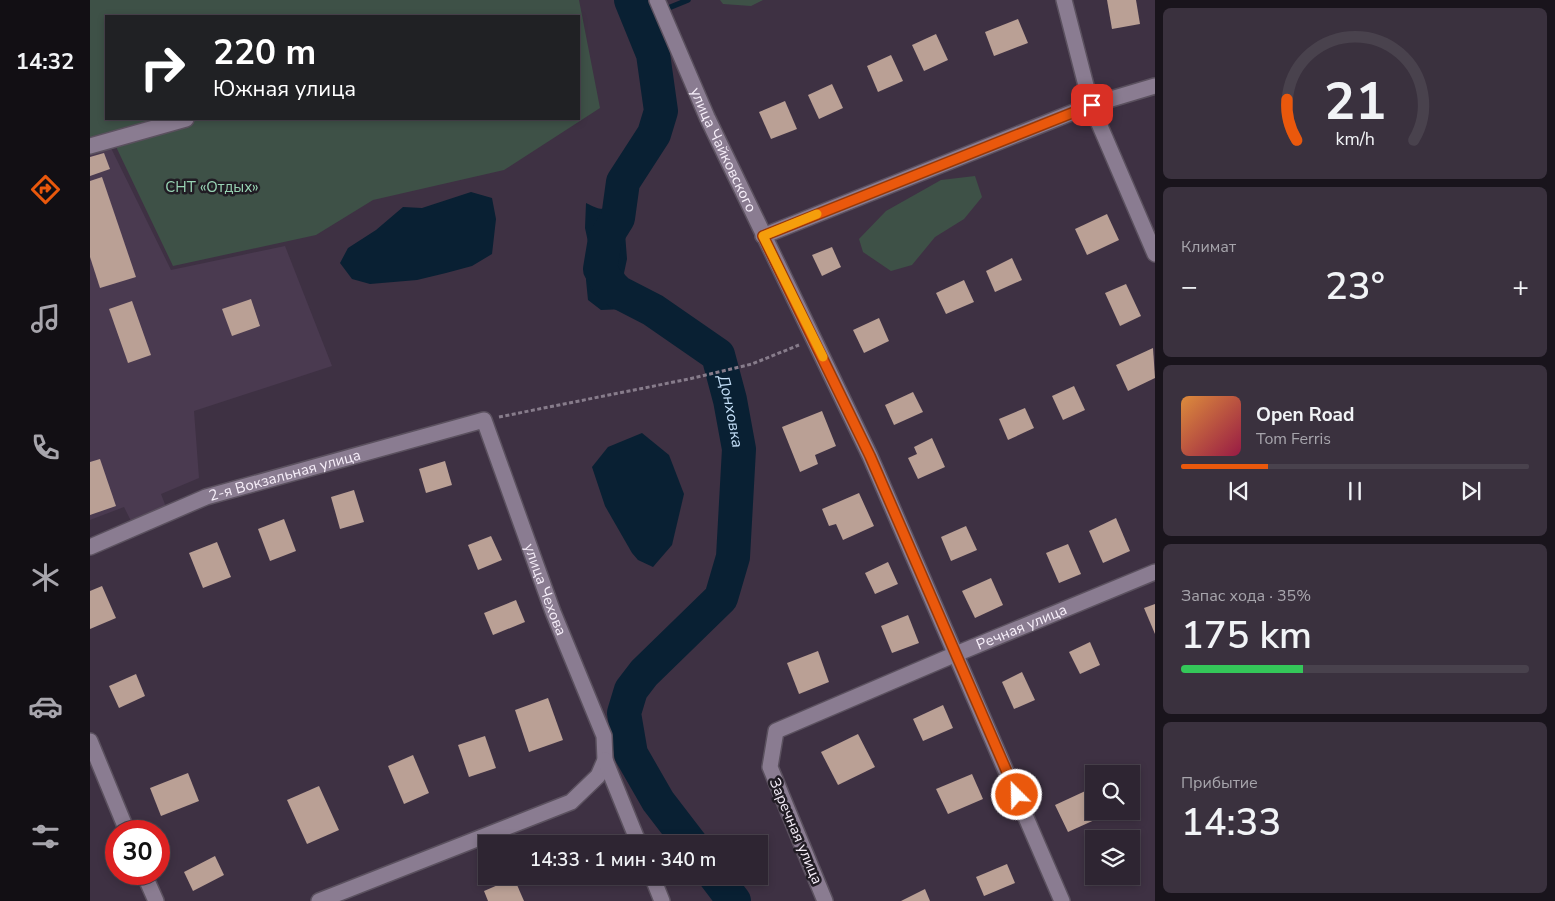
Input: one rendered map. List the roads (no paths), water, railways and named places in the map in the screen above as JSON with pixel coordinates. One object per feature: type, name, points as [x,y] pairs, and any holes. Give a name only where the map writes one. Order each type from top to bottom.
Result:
[{"type":"street","name":"улица Чайковского","points":[[657,0],[707,117],[870,456],[1062,901]]},
{"type":"street","points":[[1064,0],[1092,105],[1155,254]]},
{"type":"street","points":[[763,236],[1092,105],[1155,86]]},
{"type":"street","points":[[90,146],[182,120]]},
{"type":"street","name":"2-я Вокзальная улица","points":[[90,547],[206,497],[484,420]]},
{"type":"street","name":"улица Чехова","points":[[484,420],[553,612],[604,736],[605,760],[635,835]]},
{"type":"street","name":"Речная улица","points":[[776,731],[1155,572]]},
{"type":"street","name":"Заречная улица","points":[[776,731],[770,767],[825,901]]},
{"type":"street","points":[[90,741],[122,820]]},
{"type":"street","points":[[319,901],[571,802],[598,776],[605,760]]},
{"type":"street","points":[[149,885],[156,901]]},
{"type":"street","points":[[656,885],[662,901]]},
{"type":"water","points":[[471,192],[492,198],[496,219],[492,254],[472,266],[417,280],[370,284],[352,279],[340,263],[348,248],[376,230],[403,207],[422,208]]},
{"type":"water","points":[[620,200],[627,209],[625,233],[627,259],[624,273],[627,283],[640,298],[640,303],[625,309],[601,310],[588,300],[586,280],[590,251],[585,228],[586,203],[596,208],[604,209]]},
{"type":"water","points":[[642,433],[669,455],[684,494],[672,545],[653,567],[638,560],[632,553],[605,506],[592,467],[608,447]]},
{"type":"waterway","name":"Донховка","points":[[631,0],[653,54],[661,111],[654,134],[623,182],[618,218],[605,239],[600,269],[607,281],[618,292],[653,310],[718,355],[730,400],[739,449],[733,557],[721,598],[644,673],[631,690],[624,713],[631,754],[658,801],[684,835]]},
{"type":"waterway","points":[[653,54],[652,22],[661,11],[688,0]]},
{"type":"waterway","name":"Донховка","points":[[722,885],[734,901]]},
{"type":"park label","name":"СНТ «Отдых»","points":[[212,187]]}]
